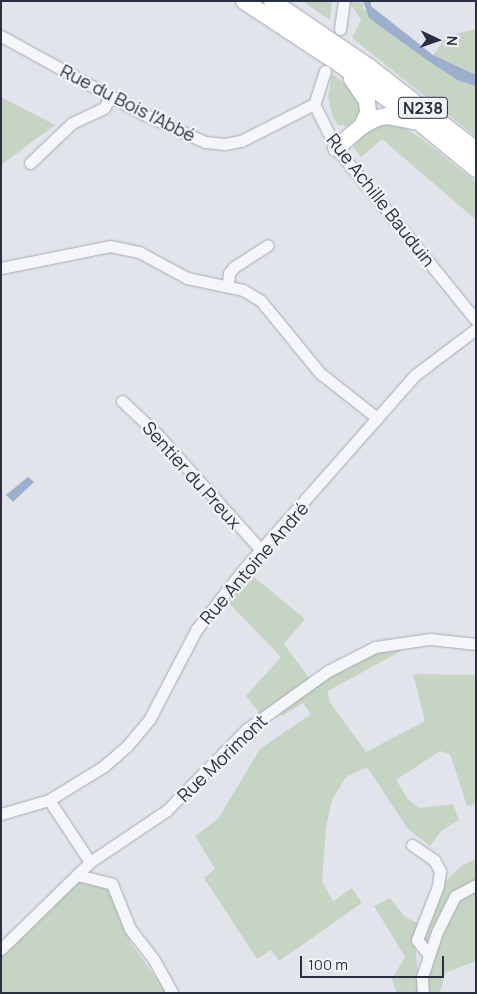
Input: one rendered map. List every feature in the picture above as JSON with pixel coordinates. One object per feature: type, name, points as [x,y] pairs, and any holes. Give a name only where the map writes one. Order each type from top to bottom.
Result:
[{"type":"highway","name":"N238","points":[[244,1],[344,68],[419,122],[476,169]]},
{"type":"highway","name":"N238","points":[[272,1],[322,34],[476,150]]},
{"type":"highway","points":[[294,1],[312,16],[322,34]]},
{"type":"highway","points":[[344,68],[367,101],[368,114],[362,126]]},
{"type":"highway","points":[[336,148],[362,126],[387,116],[419,122]]},
{"type":"street","points":[[340,29],[344,1]]},
{"type":"street","name":"Rue du Bois l'Abbé","points":[[1,36],[111,96],[197,139],[217,144],[248,138],[314,104]]},
{"type":"street","points":[[314,104],[325,71]]},
{"type":"street","points":[[30,163],[72,123],[104,108],[111,96]]},
{"type":"street","name":"Rue Achille Bauduin","points":[[314,104],[336,148],[476,320]]},
{"type":"street","points":[[228,286],[229,273],[234,267],[268,245]]},
{"type":"street","points":[[1,268],[110,246],[139,252],[187,278],[243,290],[261,301],[320,373],[377,418]]},
{"type":"street","name":"Rue Antoine André","points":[[1,814],[49,800],[104,766],[139,733],[160,702],[196,630],[261,550],[415,375],[476,329]]},
{"type":"street","name":"Sentier du Preux","points":[[122,401],[156,433],[261,550]]},
{"type":"street","name":"Rue Morimont","points":[[1,949],[90,862],[166,811],[247,729],[347,660],[376,647],[417,640],[438,639],[476,644]]},
{"type":"street","points":[[49,800],[90,862]]},
{"type":"street","points":[[412,846],[434,860],[440,870],[438,886],[418,940],[428,954]]},
{"type":"street","points":[[77,875],[112,884],[130,929],[154,960],[172,993]]},
{"type":"street","points":[[423,993],[422,976],[428,954],[455,896],[476,885]]},
{"type":"green space","points":[[303,1],[332,1],[330,20],[322,15]]},
{"type":"green space","points":[[349,2],[363,3],[363,9],[459,81],[476,86],[476,137],[352,38],[361,20]]},
{"type":"green space","points":[[476,29],[476,75],[433,55],[447,36]]},
{"type":"green space","points":[[332,74],[348,86],[361,105],[361,114],[348,126],[338,125],[333,118],[328,97]]},
{"type":"green space","points":[[1,97],[55,125],[1,165]]},
{"type":"green space","points":[[380,122],[398,124],[421,138],[476,182],[476,220],[382,139],[361,157],[353,147],[362,135]]},
{"type":"green space","points":[[248,572],[305,619],[284,644],[310,679],[260,714],[246,696],[281,657],[226,600]]},
{"type":"green space","points":[[401,645],[401,651],[328,691],[329,701],[366,752],[425,721],[413,674],[476,675],[476,804],[467,806],[450,754],[440,751],[396,780],[408,799],[419,808],[453,804],[459,820],[442,830],[430,846],[408,829],[367,767],[346,777],[332,800],[326,828],[322,881],[333,901],[352,888],[362,903],[279,961],[271,950],[257,959],[204,878],[215,869],[195,836],[218,819],[260,749],[311,714],[303,703],[282,716],[278,709],[351,660]]},
{"type":"green space","points":[[476,859],[476,882],[454,894],[429,943],[422,937],[443,884],[461,866]]},
{"type":"green space","points":[[76,881],[108,886],[130,942],[167,993],[1,993],[1,954]]},
{"type":"green space","points":[[476,888],[476,961],[445,973],[440,993],[427,993],[431,957],[458,898]]},
{"type":"green space","points":[[390,898],[405,917],[418,923],[414,939],[421,993],[397,993],[392,979],[405,957],[374,906]]},
{"type":"water","points":[[363,1],[371,1],[371,6],[433,55],[476,75],[476,86],[459,81],[369,18]]},
{"type":"water","points":[[28,477],[34,482],[13,502],[6,495]]}]
